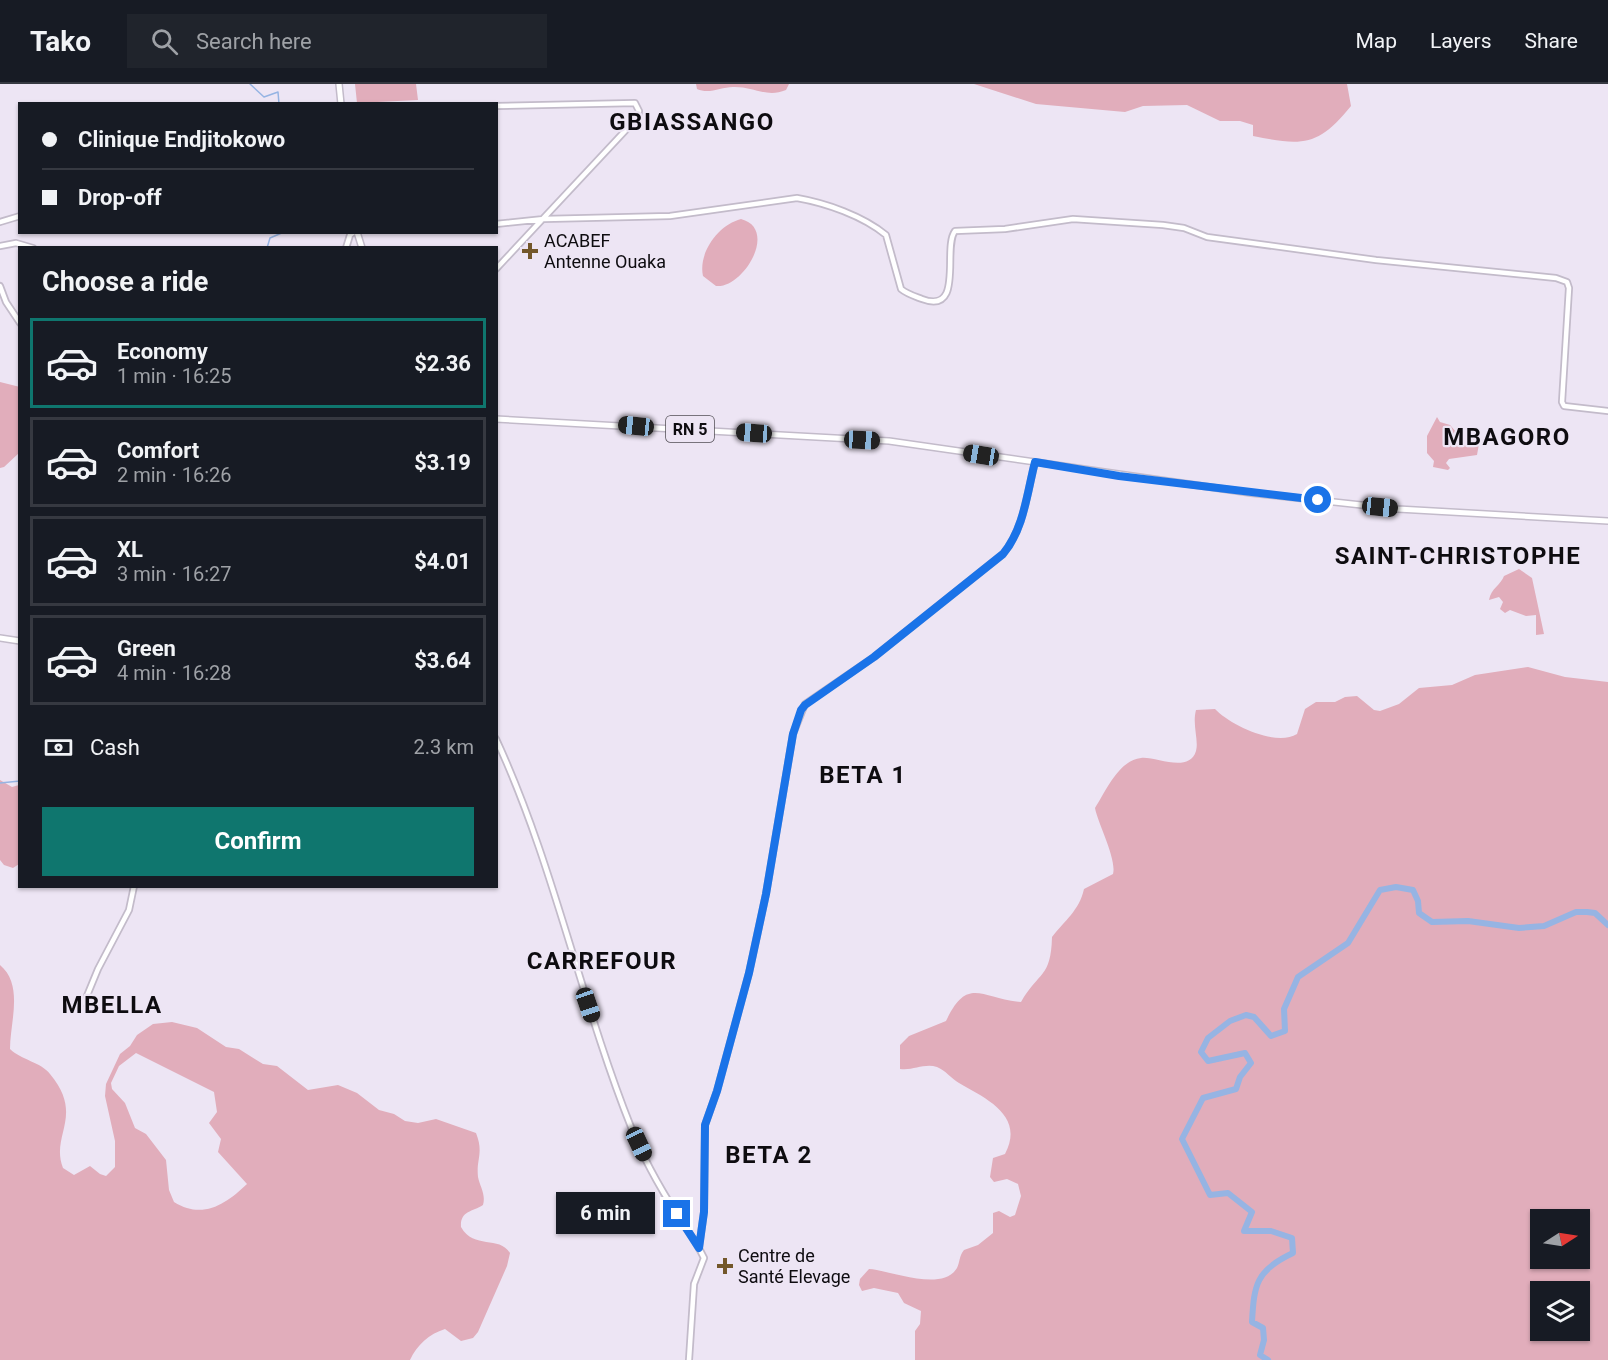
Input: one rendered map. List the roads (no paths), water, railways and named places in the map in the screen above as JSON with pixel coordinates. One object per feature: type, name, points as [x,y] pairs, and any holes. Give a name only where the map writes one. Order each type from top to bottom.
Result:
[{"type":"main road","points":[[339,84],[341,102]]},
{"type":"main road","name":"RN 5","points":[[498,418],[889,441],[1206,487],[1398,508],[1608,521]]},
{"type":"main road","points":[[0,638],[18,641]]},
{"type":"street","points":[[498,106],[635,103],[638,107],[638,117],[498,267]]},
{"type":"street","points":[[498,224],[544,219],[670,216],[797,198],[865,221],[886,235],[901,289],[930,302],[940,300],[948,290],[950,246],[955,231],[1027,227],[1059,219],[1163,225],[1184,228],[1198,235],[1264,245],[1376,260],[1556,278],[1567,282],[1569,288],[1562,402],[1564,406],[1608,411]]},
{"type":"street","points":[[0,222],[18,217]]},
{"type":"street","points":[[0,246],[16,243],[26,246]]},
{"type":"street","points":[[0,286],[6,302],[18,320]]},
{"type":"street","points":[[699,1248],[704,1212],[705,1125],[717,1091],[749,973],[798,717],[805,705],[874,657],[1003,554],[1014,542],[1020,525],[1035,462]]},
{"type":"street","points":[[498,744],[531,822],[567,930],[588,1005],[631,1129],[669,1200],[704,1258],[694,1284],[689,1360]]},
{"type":"street","points":[[84,1003],[98,969],[129,910],[134,888]]},
{"type":"waterway","points":[[250,84],[264,97],[278,92],[279,102]]},
{"type":"waterway","points":[[268,246],[270,238],[279,234]]},
{"type":"waterway","points":[[0,783],[18,781]]},
{"type":"waterway","points":[[1268,1360],[1260,1355],[1264,1340],[1263,1328],[1252,1322],[1254,1298],[1259,1280],[1264,1273],[1281,1259],[1293,1253],[1292,1238],[1271,1231],[1244,1231],[1252,1212],[1228,1193],[1210,1195],[1182,1139],[1203,1098],[1236,1089],[1240,1077],[1251,1063],[1245,1053],[1208,1061],[1201,1052],[1208,1038],[1230,1021],[1246,1015],[1254,1017],[1271,1036],[1285,1031],[1284,1009],[1298,977],[1348,943],[1380,890],[1396,887],[1413,890],[1418,901],[1419,913],[1432,922],[1468,921],[1519,928],[1544,926],[1576,912],[1587,912],[1595,913],[1608,925]]},
{"type":"place","name":"ACABEF Antenne Ouaka","points":[[530,251]]},
{"type":"place","name":"Centre de Santé Elevage","points":[[725,1266]]},
{"type":"district","name":"GBIASSANGO","points":[[692,122]]},
{"type":"district","name":"MBAGORO","points":[[1507,437]]},
{"type":"district","name":"SAINT-CHRISTOPHE","points":[[1458,556]]},
{"type":"district","name":"BETA 1","points":[[863,775]]},
{"type":"district","name":"CARREFOUR","points":[[602,961]]},
{"type":"district","name":"MBELLA","points":[[112,1005]]},
{"type":"district","name":"BETA 2","points":[[769,1155]]}]
